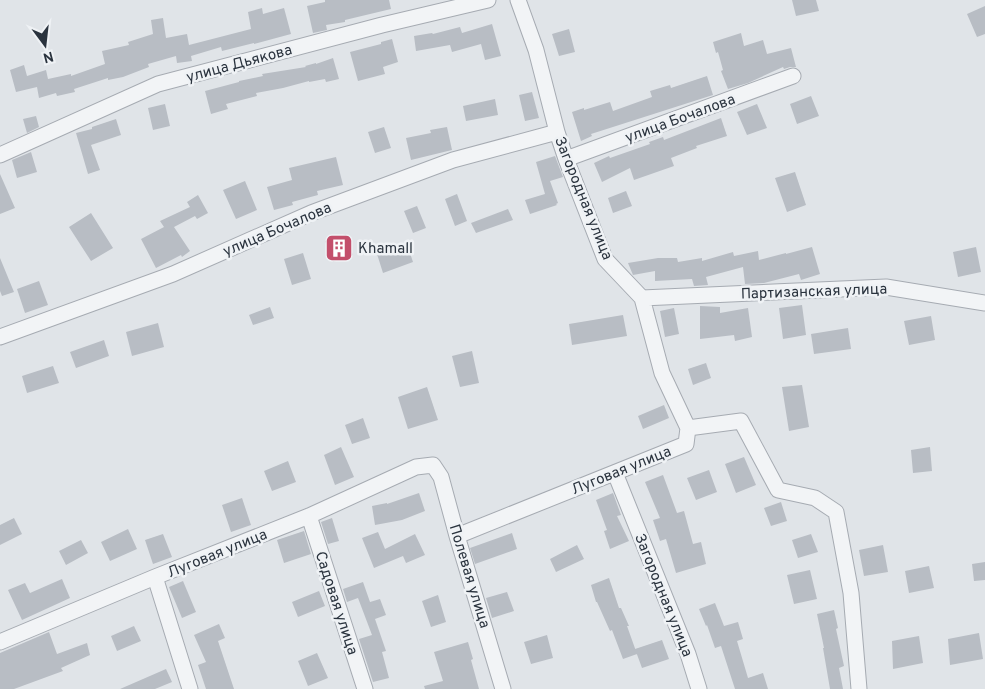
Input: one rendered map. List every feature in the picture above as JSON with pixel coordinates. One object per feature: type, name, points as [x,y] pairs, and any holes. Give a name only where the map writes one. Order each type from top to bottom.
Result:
[{"type":"street","name":"улица Дьякова","points":[[0,155],[158,84],[382,25],[488,0]]},
{"type":"street","name":"Загородная улица","points":[[518,0],[536,50],[557,132],[566,159],[605,259],[642,298],[662,373],[688,428]]},
{"type":"street","name":"улица Бочалова","points":[[566,159],[793,76]]},
{"type":"street","name":"улица Бочалова","points":[[0,337],[173,274],[311,213],[453,160],[557,132]]},
{"type":"street","name":"Партизанская улица","points":[[642,298],[886,287],[985,303]]},
{"type":"street","points":[[688,428],[742,421],[778,490],[814,498],[836,512],[851,593],[859,689]]},
{"type":"street","name":"Луговая улица","points":[[457,536],[686,444],[688,428]]},
{"type":"street","name":"Луговая улица","points":[[0,642],[155,577],[309,516],[416,467],[433,464]]},
{"type":"street","name":"Полевая улица","points":[[433,464],[441,477],[504,689]]},
{"type":"street","name":"Загородная улица","points":[[615,473],[688,654],[699,689]]},
{"type":"street","name":"Садовая улица","points":[[309,516],[365,689]]},
{"type":"street","points":[[155,577],[190,689]]},
{"type":"building","points":[[325,0],[389,0],[391,9],[345,20],[345,22],[326,25],[327,30],[313,33],[307,6],[325,2]]},
{"type":"building","points":[[792,0],[816,0],[819,11],[796,16]]},
{"type":"building","points":[[985,6],[985,34],[977,37],[967,14]]},
{"type":"building","points":[[262,8],[263,14],[284,8],[291,34],[222,51],[221,47],[191,56],[192,61],[177,63],[176,56],[148,64],[149,67],[123,77],[108,80],[108,78],[74,89],[75,92],[57,96],[56,93],[39,98],[37,87],[16,92],[10,70],[24,65],[27,76],[46,70],[48,79],[71,74],[71,76],[105,64],[102,51],[129,45],[128,42],[153,34],[151,20],[163,18],[166,38],[187,34],[189,45],[251,29],[248,12]]},
{"type":"building","points":[[492,24],[501,56],[485,60],[481,44],[452,52],[450,45],[416,51],[414,36],[433,34],[460,27],[462,33]]},
{"type":"building","points":[[569,29],[575,52],[559,56],[552,34]]},
{"type":"building","points":[[741,33],[744,46],[763,40],[767,54],[791,48],[796,67],[784,69],[783,67],[748,83],[728,89],[721,71],[723,70],[718,52],[716,53],[713,42]]},
{"type":"building","points":[[392,39],[398,62],[383,67],[385,74],[358,81],[350,52],[381,44],[381,42]]},
{"type":"building","points":[[333,58],[339,79],[326,82],[325,79],[309,81],[256,93],[257,96],[226,104],[228,109],[211,114],[205,91],[263,76],[262,74],[306,67]]},
{"type":"building","points":[[707,76],[713,95],[591,134],[592,136],[581,141],[572,112],[610,102],[613,111],[652,97],[650,91],[670,85],[671,88]]},
{"type":"building","points":[[532,92],[539,118],[525,121],[519,95]]},
{"type":"building","points":[[811,96],[819,116],[797,124],[790,104]]},
{"type":"building","points":[[495,99],[498,115],[466,121],[463,106]]},
{"type":"building","points":[[165,104],[170,126],[153,130],[148,108]]},
{"type":"building","points":[[757,104],[767,128],[747,135],[737,112]]},
{"type":"building","points":[[36,116],[39,127],[27,133],[23,119]]},
{"type":"building","points":[[721,118],[727,136],[696,146],[697,148],[671,158],[674,166],[634,180],[630,168],[602,182],[594,163],[609,156],[610,158],[650,144],[649,142],[663,137],[664,140]]},
{"type":"building","points":[[116,119],[121,135],[91,145],[100,170],[88,174],[76,133],[92,129],[92,127]]},
{"type":"building","points":[[384,127],[391,148],[375,153],[368,132]]},
{"type":"building","points":[[447,127],[452,150],[411,160],[406,138],[431,133],[430,130]]},
{"type":"building","points":[[31,152],[37,172],[17,178],[12,160]]},
{"type":"building","points":[[555,156],[563,177],[550,181],[558,203],[530,214],[525,200],[545,194],[536,162]]},
{"type":"building","points":[[336,157],[343,185],[317,191],[318,195],[292,202],[293,205],[274,210],[267,187],[292,180],[289,168]]},
{"type":"building","points":[[795,172],[806,205],[787,212],[775,178]]},
{"type":"building","points":[[0,174],[15,208],[0,214]]},
{"type":"building","points":[[245,181],[257,210],[236,219],[223,190]]},
{"type":"building","points":[[626,191],[632,206],[613,213],[608,198]]},
{"type":"building","points":[[457,194],[467,221],[455,226],[445,199]]},
{"type":"building","points":[[198,195],[208,213],[197,219],[195,216],[174,227],[190,251],[182,257],[181,255],[156,268],[141,239],[164,227],[160,221],[190,207],[187,202]]},
{"type":"building","points":[[417,206],[426,228],[413,233],[404,211]]},
{"type":"building","points":[[508,209],[513,220],[476,233],[471,223]]},
{"type":"building","points":[[91,213],[113,248],[91,261],[69,227]]},
{"type":"building","name":"Khamall","points":[[346,234],[353,255],[333,262],[325,241]]},
{"type":"building","points":[[407,244],[413,262],[383,273],[377,254]]},
{"type":"building","points":[[812,247],[820,274],[801,280],[799,274],[764,283],[745,284],[743,267],[706,277],[708,285],[694,286],[692,279],[655,281],[655,271],[633,275],[628,263],[658,258],[677,258],[678,262],[702,258],[702,261],[733,252],[734,256],[758,251],[759,260]]},
{"type":"building","points":[[976,247],[981,272],[958,277],[953,252]]},
{"type":"building","points":[[303,253],[311,279],[292,285],[284,259]]},
{"type":"building","points":[[0,258],[14,292],[2,296],[0,291]]},
{"type":"building","points":[[39,281],[48,305],[25,313],[17,289]]},
{"type":"building","points":[[802,305],[806,335],[783,339],[779,308]]},
{"type":"building","points":[[700,306],[720,307],[720,313],[748,308],[752,337],[735,341],[734,335],[700,339]]},
{"type":"building","points":[[270,307],[274,318],[253,325],[249,315]]},
{"type":"building","points":[[674,308],[679,334],[665,337],[660,311]]},
{"type":"building","points":[[623,315],[627,336],[572,345],[569,324]]},
{"type":"building","points":[[931,316],[935,340],[909,345],[904,321]]},
{"type":"building","points":[[158,323],[164,347],[132,356],[126,332]]},
{"type":"building","points":[[848,328],[851,349],[814,354],[811,334]]},
{"type":"building","points":[[104,340],[109,356],[76,368],[70,352]]},
{"type":"building","points":[[472,351],[479,383],[460,387],[452,356]]},
{"type":"building","points":[[706,363],[711,378],[693,385],[688,369]]},
{"type":"building","points":[[53,366],[59,383],[27,393],[22,376]]},
{"type":"building","points":[[802,385],[809,427],[789,431],[782,387]]},
{"type":"building","points":[[427,387],[438,420],[408,429],[398,397]]},
{"type":"building","points":[[664,405],[669,418],[643,429],[638,416]]},
{"type":"building","points":[[363,418],[370,438],[352,444],[345,425]]},
{"type":"building","points":[[341,447],[354,477],[335,485],[324,455]]},
{"type":"building","points":[[930,447],[932,471],[913,473],[911,450]]},
{"type":"building","points":[[744,457],[756,485],[736,493],[725,464]]},
{"type":"building","points":[[288,461],[296,482],[272,491],[264,471]]},
{"type":"building","points":[[709,470],[717,492],[696,500],[687,478]]},
{"type":"building","points":[[663,475],[677,513],[684,511],[693,544],[701,542],[706,564],[676,573],[666,539],[660,541],[653,520],[660,518],[645,482]]},
{"type":"building","points":[[419,493],[425,511],[402,520],[375,525],[372,506],[387,504]]},
{"type":"building","points":[[613,493],[621,515],[617,516],[629,541],[610,549],[604,531],[607,530],[596,500]]},
{"type":"building","points":[[242,498],[251,525],[231,532],[222,505]]},
{"type":"building","points":[[781,502],[787,521],[771,526],[764,508]]},
{"type":"building","points":[[14,518],[22,534],[0,545],[0,525]]},
{"type":"building","points":[[332,518],[339,541],[328,544],[321,522]]},
{"type":"building","points":[[128,529],[137,549],[110,561],[101,542]]},
{"type":"building","points":[[304,531],[311,554],[284,563],[277,540]]},
{"type":"building","points":[[378,532],[385,549],[415,534],[425,555],[406,563],[403,556],[374,568],[362,538]]},
{"type":"building","points":[[512,533],[517,549],[475,564],[470,548]]},
{"type":"building","points":[[163,534],[172,557],[153,564],[145,540]]},
{"type":"building","points":[[811,534],[818,552],[798,558],[792,540]]},
{"type":"building","points":[[81,540],[88,553],[66,565],[59,551]]},
{"type":"building","points":[[577,545],[584,559],[556,572],[550,559]]},
{"type":"building","points":[[883,545],[888,572],[864,576],[859,550]]},
{"type":"building","points":[[985,562],[985,580],[974,581],[972,564]]},
{"type":"building","points":[[929,566],[934,588],[909,593],[905,571]]},
{"type":"building","points":[[810,570],[817,599],[794,604],[787,575]]},
{"type":"building","points":[[609,578],[619,608],[621,608],[629,626],[627,626],[637,654],[623,659],[612,630],[610,631],[596,602],[591,585]]},
{"type":"building","points":[[62,579],[70,598],[22,620],[8,590],[25,583],[30,593]]},
{"type":"building","points":[[183,581],[196,612],[182,618],[169,587]]},
{"type":"building","points":[[363,582],[370,602],[380,599],[386,615],[375,619],[386,651],[382,652],[389,678],[373,682],[359,639],[372,635],[358,598],[347,602],[343,589]]},
{"type":"building","points":[[319,591],[325,606],[298,617],[292,602]]},
{"type":"building","points":[[507,592],[514,611],[492,618],[486,598]]},
{"type":"building","points":[[438,595],[446,622],[431,627],[422,601]]},
{"type":"building","points":[[715,603],[724,626],[738,622],[743,639],[737,641],[748,678],[763,673],[768,689],[735,689],[721,646],[715,648],[699,609]]},
{"type":"building","points":[[834,610],[844,666],[839,668],[843,689],[830,689],[817,614]]},
{"type":"building","points":[[219,624],[225,638],[218,641],[234,689],[206,689],[198,665],[206,662],[194,635]]},
{"type":"building","points":[[134,626],[141,641],[117,651],[111,636]]},
{"type":"building","points":[[49,632],[57,654],[87,643],[90,655],[61,668],[63,671],[14,689],[0,689],[0,653]]},
{"type":"building","points":[[979,633],[983,659],[950,665],[948,639]]},
{"type":"building","points":[[547,635],[553,658],[531,664],[524,642]]},
{"type":"building","points":[[919,636],[923,663],[893,669],[892,641]]},
{"type":"building","points":[[662,640],[669,659],[642,668],[635,649]]},
{"type":"building","points":[[468,642],[479,689],[425,689],[424,686],[443,681],[434,652]]},
{"type":"building","points":[[317,653],[328,678],[308,686],[298,661]]},
{"type":"building","points":[[166,669],[172,682],[155,689],[120,689]]},
{"type":"place","name":"Khamall","points":[[339,248]]}]
